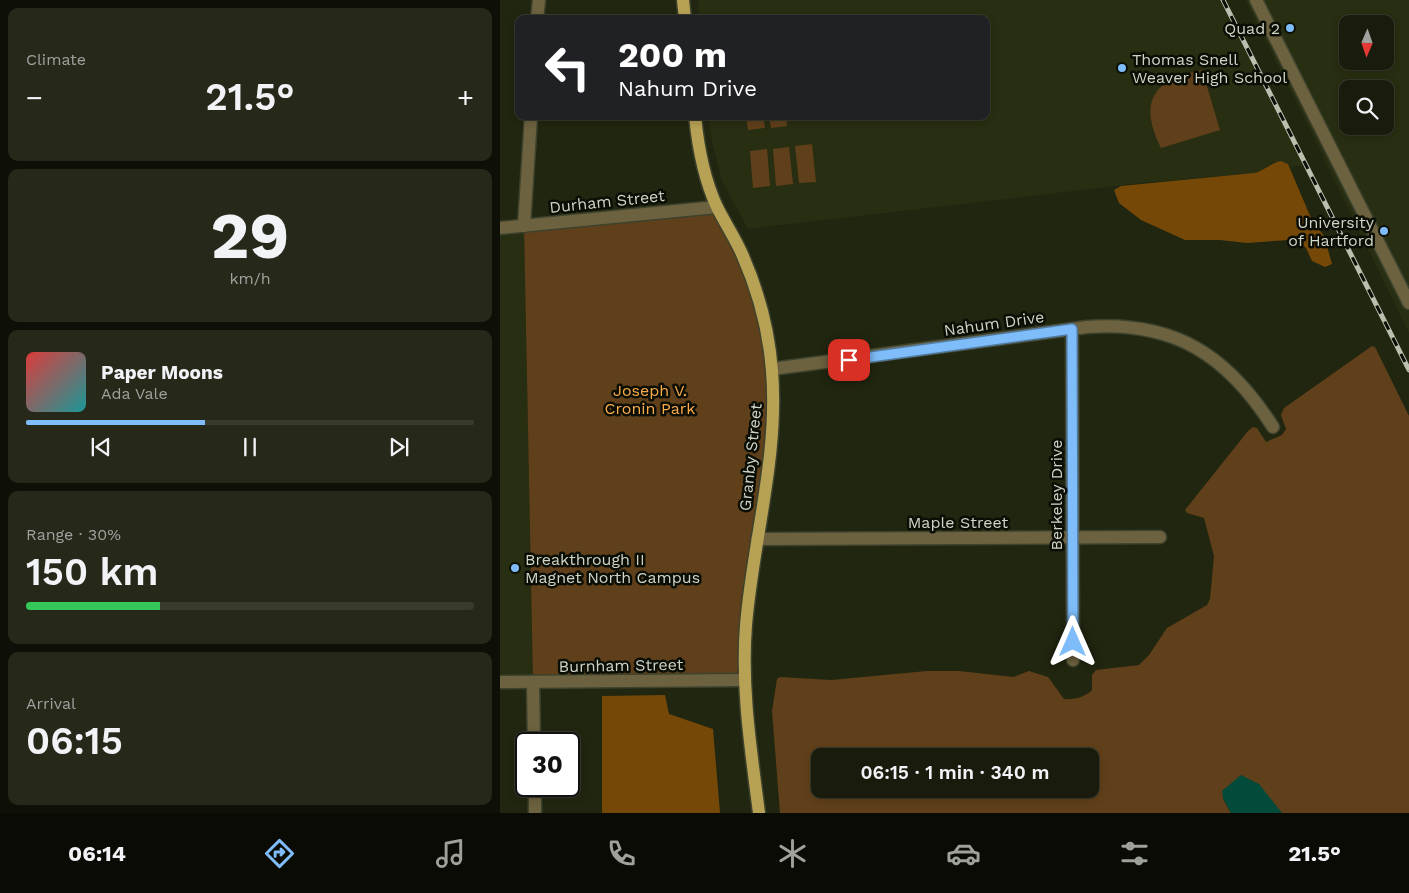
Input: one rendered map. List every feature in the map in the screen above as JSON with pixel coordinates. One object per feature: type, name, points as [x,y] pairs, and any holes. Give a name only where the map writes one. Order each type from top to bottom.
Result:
[{"type":"main road","points":[[683,0],[685,15]]},
{"type":"main road","name":"Granby Street","points":[[696,120],[703,166],[717,207],[742,254],[755,290],[765,327],[772,369],[774,416],[746,626],[743,680],[759,813]]},
{"type":"street","points":[[537,15],[539,0]]},
{"type":"street","points":[[1256,0],[1409,303]]},
{"type":"street","points":[[524,226],[531,120]]},
{"type":"street","name":"Durham Street","points":[[500,228],[717,207]]},
{"type":"street","name":"Nahum Drive","points":[[772,369],[1072,329],[1122,326],[1160,332],[1184,341],[1218,361],[1250,392],[1273,427]]},
{"type":"street","name":"Berkeley Drive","points":[[1072,329],[1073,660]]},
{"type":"street","name":"Maple Street","points":[[757,539],[1160,538]]},
{"type":"street","name":"Burnham Street","points":[[500,682],[743,680]]},
{"type":"street","points":[[533,682],[534,732]]},
{"type":"street","points":[[535,797],[535,813]]},
{"type":"shaded area","name":"Thomas Snell Weaver High School","points":[[698,0],[1223,0],[1306,165],[1289,167],[1288,164],[1273,162],[1261,171],[1254,173],[1141,183],[748,229],[722,181],[711,137],[709,120],[990,120],[990,15],[699,15]]},
{"type":"shaded area","name":"University of Hartford","points":[[1245,0],[1409,0],[1409,333],[1309,128]]},
{"type":"shaded area","points":[[1281,161],[1288,164],[1311,218],[1324,236],[1332,264],[1325,267],[1312,261],[1306,248],[1301,244],[1288,240],[1247,243],[1220,240],[1185,240],[1141,220],[1119,203],[1114,190],[1121,186],[1254,173]]},
{"type":"shaded area","name":"Breakthrough II Magnet North Campus","points":[[524,226],[533,682],[500,682],[500,228]]},
{"type":"shaded area","points":[[665,695],[669,714],[713,729],[720,813],[602,813],[602,696]]},
{"type":"shaded area","points":[[1241,775],[1259,784],[1282,813],[1231,813],[1223,798],[1222,791]]},
{"type":"green space","points":[[1202,70],[1220,130],[1161,148],[1154,132],[1151,118],[1151,105],[1154,95],[1161,87],[1172,80],[1185,74]]},
{"type":"green space","points":[[747,120],[764,120],[765,128],[748,130]]},
{"type":"green space","points":[[770,120],[786,120],[787,126],[771,128]]},
{"type":"green space","points":[[812,144],[816,182],[799,183],[795,146]]},
{"type":"green space","points":[[789,147],[793,184],[776,186],[773,149]]},
{"type":"green space","points":[[767,149],[770,186],[753,188],[750,151]]},
{"type":"green space","name":"Joseph V. Cronin Park","points":[[717,207],[742,254],[772,369],[743,680],[533,682],[524,226]]},
{"type":"green space","points":[[1372,346],[1375,347],[1409,416],[1409,813],[1282,813],[1278,809],[1223,799],[1231,813],[780,813],[772,711],[777,679],[780,677],[831,680],[927,671],[959,671],[1013,677],[1029,671],[1048,677],[1064,699],[1068,699],[1083,696],[1092,690],[1092,675],[1096,670],[1139,665],[1149,655],[1167,628],[1207,605],[1210,599],[1214,556],[1204,518],[1187,513],[1185,510],[1253,427],[1257,428],[1266,442],[1282,435],[1286,429],[1281,415],[1284,408]]},
{"type":"railway","points":[[1223,0],[1409,370]]},
{"type":"place","name":"Quad 2","points":[[1290,28]]},
{"type":"place","name":"Thomas Snell Weaver High School","points":[[1122,68]]},
{"type":"place","name":"University of Hartford","points":[[1384,231]]},
{"type":"place","name":"Breakthrough II Magnet North Campus","points":[[515,568]]},
{"type":"route","points":[[849,360],[1072,329],[1073,642]]}]
